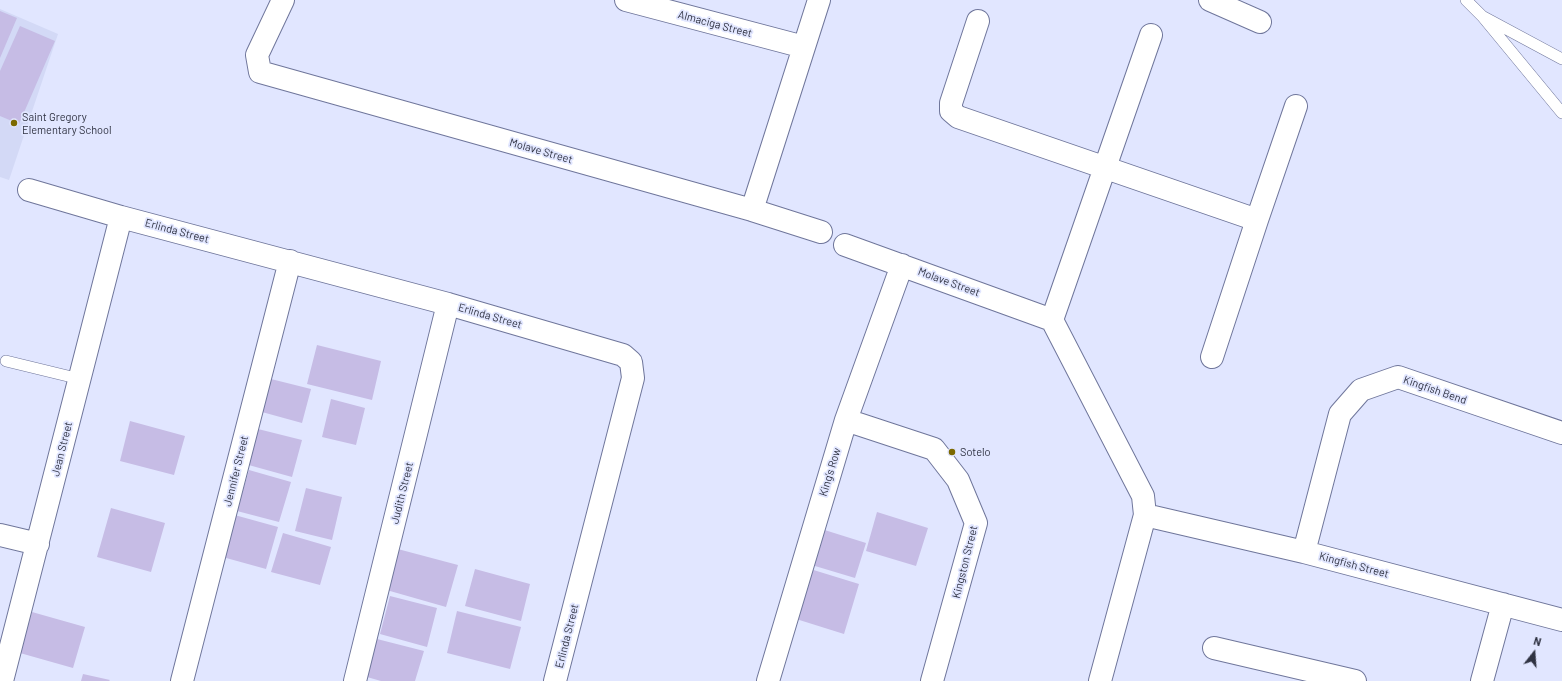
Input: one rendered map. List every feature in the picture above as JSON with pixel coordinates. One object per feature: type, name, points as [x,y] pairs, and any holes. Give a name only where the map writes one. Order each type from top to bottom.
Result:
[{"type":"street","name":"Molave Street","points":[[283,0],[257,55],[260,72],[752,210],[821,232]]},
{"type":"street","name":"Almaciga Street","points":[[626,0],[804,47]]},
{"type":"street","points":[[752,210],[819,0]]},
{"type":"street","points":[[1210,0],[1260,22]]},
{"type":"street","points":[[978,21],[951,103],[951,111],[958,117],[1257,220]]},
{"type":"street","points":[[1100,681],[1145,514],[1143,496],[1052,320],[1151,35]]},
{"type":"street","points":[[1212,357],[1296,106]]},
{"type":"street","name":"Erlinda Street","points":[[29,190],[122,217],[448,304],[624,355],[631,362],[633,378],[555,681]]},
{"type":"street","name":"Jean Street","points":[[2,681],[122,217]]},
{"type":"street","name":"Molave Street","points":[[845,245],[1052,320]]},
{"type":"street","name":"Jennifer Street","points":[[182,681],[290,261]]},
{"type":"street","name":"King's Row","points":[[768,681],[846,420],[902,265]]},
{"type":"street","name":"Judith Street","points":[[355,681],[448,304]]},
{"type":"street","name":"Kingfish Bend","points":[[1304,552],[1340,414],[1361,390],[1398,377],[1562,433]]},
{"type":"street","name":"Kingston Street","points":[[846,420],[934,448],[958,480],[976,523],[932,681]]},
{"type":"street","name":"Kingfish Street","points":[[1145,514],[1304,552],[1562,620]]},
{"type":"street","points":[[0,534],[38,544]]},
{"type":"street","points":[[1482,681],[1503,604]]},
{"type":"street","points":[[1214,648],[1355,681]]},
{"type":"lane","points":[[1466,0],[1482,16],[1562,113]]},
{"type":"lane","points":[[1482,16],[1562,59]]},
{"type":"lane","points":[[6,360],[80,379]]},
{"type":"shaded area","name":"Saint Gregory Elementary School","points":[[0,9],[58,34],[9,180],[0,177]]},
{"type":"building","points":[[0,11],[17,18],[0,58]]},
{"type":"building","points":[[20,26],[55,41],[19,124],[0,116],[0,71]]},
{"type":"building","points":[[317,345],[381,361],[372,400],[307,384]]},
{"type":"building","points":[[271,379],[311,389],[302,423],[262,412]]},
{"type":"building","points":[[331,399],[365,408],[356,445],[322,437]]},
{"type":"building","points":[[130,421],[185,436],[174,475],[120,461]]},
{"type":"building","points":[[254,428],[302,440],[292,477],[245,464]]},
{"type":"building","points":[[249,470],[291,482],[279,522],[237,511]]},
{"type":"building","points":[[306,488],[342,497],[332,540],[295,531]]},
{"type":"building","points":[[111,508],[165,523],[151,572],[97,557]]},
{"type":"building","points":[[877,512],[928,528],[916,566],[866,551]]},
{"type":"building","points":[[231,514],[278,527],[266,569],[219,556]]},
{"type":"building","points":[[815,527],[866,543],[855,578],[805,563]]},
{"type":"building","points":[[283,533],[331,547],[320,585],[271,572]]},
{"type":"building","points":[[394,548],[458,565],[446,607],[383,589]]},
{"type":"building","points":[[807,568],[859,584],[844,634],[793,618]]},
{"type":"building","points":[[475,569],[530,584],[521,621],[465,606]]},
{"type":"building","points":[[390,596],[437,608],[427,647],[380,634]]},
{"type":"building","points":[[457,611],[521,627],[510,669],[447,653]]},
{"type":"building","points":[[32,612],[85,627],[73,668],[20,653]]},
{"type":"building","points":[[377,639],[424,651],[415,681],[381,681],[367,677]]},
{"type":"building","points":[[83,674],[110,680],[81,681]]},
{"type":"place","name":"Saint Gregory Elementary School","points":[[14,123]]},
{"type":"place","name":"Sotelo","points":[[952,452]]}]
